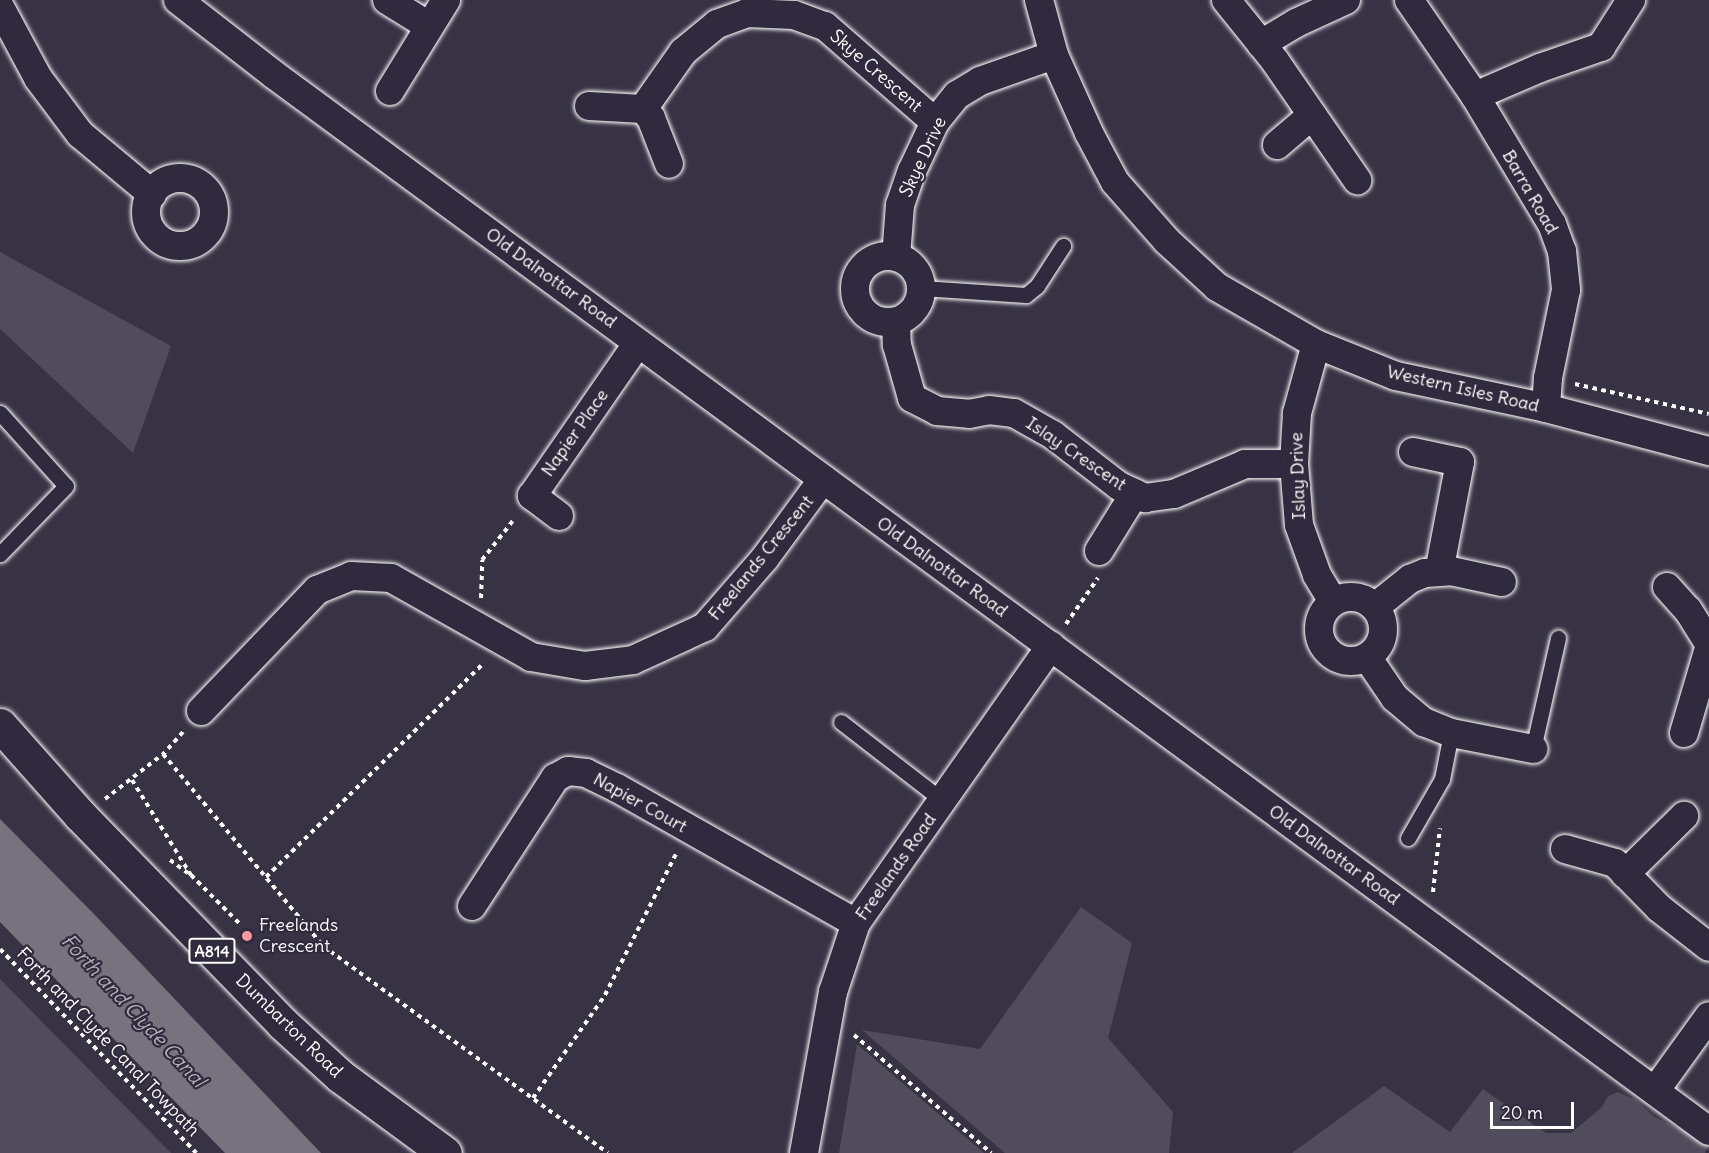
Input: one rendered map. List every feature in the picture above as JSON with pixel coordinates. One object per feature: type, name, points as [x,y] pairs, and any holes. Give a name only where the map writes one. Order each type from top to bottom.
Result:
[{"type":"main road","name":"Dumbarton Road","points":[[0,725],[80,815],[282,1023],[340,1076],[445,1153]]},
{"type":"street","name":"Old Dalnottar Road","points":[[178,0],[273,74],[1709,1131]]},
{"type":"street","points":[[387,0],[429,26]]},
{"type":"street","points":[[390,91],[446,0]]},
{"type":"street","name":"Western Isles Road","points":[[1039,0],[1054,55],[1089,133],[1115,182],[1167,241],[1216,287],[1316,344],[1396,376],[1546,408],[1709,451]]},
{"type":"street","points":[[1226,0],[1261,44],[1357,180]]},
{"type":"street","points":[[1261,44],[1296,23],[1346,0]]},
{"type":"street","name":"Barra Road","points":[[1409,0],[1476,96],[1552,224],[1562,251],[1566,290],[1548,378],[1546,408]]},
{"type":"street","points":[[1476,96],[1540,68],[1601,47],[1630,0]]},
{"type":"street","points":[[0,7],[38,78],[80,134],[152,194]]},
{"type":"street","name":"Skye Crescent","points":[[644,109],[683,52],[717,24],[747,13],[794,15],[825,26],[935,122]]},
{"type":"street","name":"Skye Drive","points":[[896,256],[900,205],[912,171],[935,122],[957,95],[980,81],[1054,55]]},
{"type":"street","points":[[589,106],[644,109],[651,118],[669,164]]},
{"type":"street","points":[[1277,145],[1312,115]]},
{"type":"street","points":[[884,256],[896,256],[908,262],[918,274],[922,288],[914,311],[896,322],[880,322],[861,311],[855,296],[855,282],[861,268],[868,261],[884,256]]},
{"type":"street","name":"Islay Crescent","points":[[896,322],[897,345],[912,398],[938,411],[969,414],[989,410],[1014,413],[1053,435],[1119,486],[1145,498],[1174,494],[1245,464],[1294,464]]},
{"type":"street","name":"Napier Place","points":[[559,516],[532,496],[638,342]]},
{"type":"street","name":"Islay Drive","points":[[1316,344],[1298,413],[1294,464],[1299,525],[1317,575],[1333,602]]},
{"type":"street","points":[[1413,452],[1460,462],[1439,572]]},
{"type":"street","name":"Freelands Crescent","points":[[201,711],[317,590],[351,576],[391,578],[531,657],[585,666],[633,660],[705,627],[765,558],[823,479]]},
{"type":"street","points":[[1099,551],[1135,493]]},
{"type":"street","points":[[1375,608],[1410,579],[1425,573],[1451,571],[1502,582]]},
{"type":"street","points":[[1667,587],[1688,610],[1709,643]]},
{"type":"street","points":[[1352,596],[1368,601],[1375,608],[1383,626],[1382,638],[1376,650],[1367,657],[1357,661],[1339,659],[1322,644],[1319,622],[1326,607],[1333,602],[1352,596]]},
{"type":"street","name":"Freelands Road","points":[[804,1153],[832,992],[856,923],[1051,646]]},
{"type":"street","points":[[1684,733],[1709,648]]},
{"type":"street","points":[[1367,657],[1395,698],[1424,722],[1451,733],[1533,749]]},
{"type":"street","name":"Napier Court","points":[[472,906],[555,778],[568,771],[586,773],[856,923]]},
{"type":"street","points":[[1625,874],[1684,816]]},
{"type":"street","points":[[1565,849],[1615,863],[1659,908],[1709,947]]},
{"type":"street","points":[[1655,1090],[1709,1016]]},
{"type":"lane","points":[[922,288],[1026,295],[1037,286],[1063,246]]},
{"type":"lane","points":[[0,413],[66,486],[0,554]]},
{"type":"lane","points":[[1533,749],[1558,638]]},
{"type":"lane","points":[[841,722],[942,800]]},
{"type":"lane","points":[[1408,838],[1442,779],[1451,733]]},
{"type":"path","points":[[1548,378],[1709,414]]},
{"type":"path","points":[[476,626],[482,592],[482,560],[532,496]]},
{"type":"path","points":[[1051,646],[1108,564],[1099,551]]},
{"type":"path","points":[[266,877],[505,642]]},
{"type":"path","points":[[102,801],[163,754],[201,711]]},
{"type":"path","points":[[163,754],[323,946],[608,1153]]},
{"type":"path","points":[[132,780],[191,875],[239,923]]},
{"type":"path","points":[[1429,925],[1440,826]]},
{"type":"path","points":[[533,1098],[605,995],[688,829]]},
{"type":"path","name":"Forth and Clyde Canal Towpath","points":[[0,949],[196,1153]]},
{"type":"path","points":[[828,1013],[991,1153]]},
{"type":"shaded area","points":[[0,252],[171,346],[133,453],[0,329]]},
{"type":"shaded area","points":[[1081,907],[1132,943],[1108,1038],[1173,1112],[1169,1153],[1005,1153],[862,1030],[980,1049]]},
{"type":"shaded area","points":[[0,979],[171,1153],[0,1153]]},
{"type":"shaded area","points":[[857,1044],[984,1153],[839,1153]]},
{"type":"shaded area","points":[[1384,1086],[1450,1132],[1483,1089],[1546,1133],[1571,1133],[1602,1107],[1608,1096],[1618,1092],[1636,1100],[1654,1117],[1709,1142],[1705,1153],[1292,1153]]},
{"type":"water","name":"Forth and Clyde Canal","points":[[0,819],[93,913],[321,1153],[225,1153],[0,922]]},
{"type":"place","name":"Freelands Crescent","points":[[247,936]]}]
